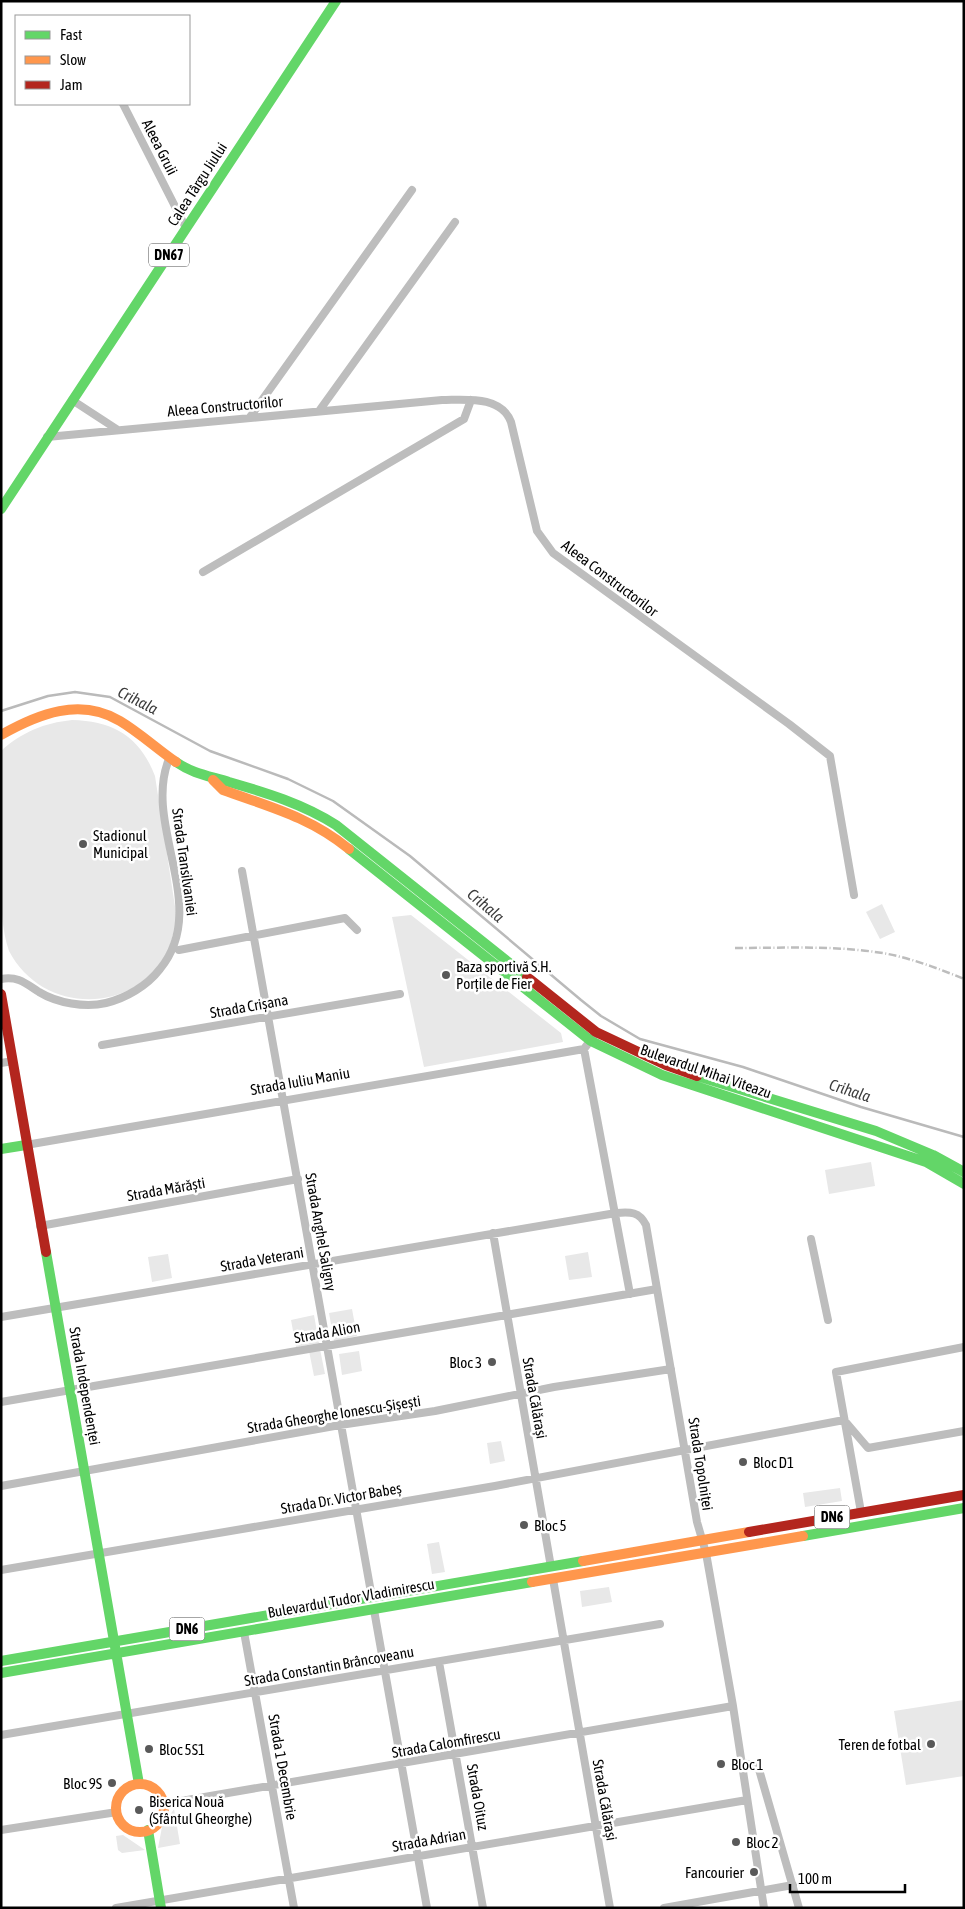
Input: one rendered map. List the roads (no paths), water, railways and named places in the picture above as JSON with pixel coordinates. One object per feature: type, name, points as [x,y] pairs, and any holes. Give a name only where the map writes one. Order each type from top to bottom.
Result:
[{"type":"main road","name":"Calea Târgu Jiului","points":[[1,509],[336,1]]},
{"type":"main road","name":"Bulevardul Mihai Viteazu","points":[[1,735],[35,716],[61,710],[91,710],[120,720],[169,759],[213,780],[227,781],[311,809],[336,825],[590,1041],[620,1057],[662,1075],[876,1131],[933,1154],[964,1172]]},
{"type":"main road","name":"Strada Independenței","points":[[1,994],[40,1226],[85,1471],[139,1784]]},
{"type":"main road","name":"Bulevardul Mihai Viteazu","points":[[765,1103],[926,1162],[964,1184]]},
{"type":"main road","name":"Strada Iuliu Maniu","points":[[1,1149],[26,1145]]},
{"type":"main road","name":"DN6","points":[[700,1541],[964,1495]]},
{"type":"main road","name":"DN6","points":[[706,1553],[964,1508]]},
{"type":"main road","name":"Bulevardul Tudor Vladimirescu","points":[[1,1661],[700,1541]]},
{"type":"main road","name":"Bulevardul Tudor Vladimirescu","points":[[1,1673],[706,1553]]},
{"type":"main road","points":[[139,1784],[152,1787],[158,1792],[164,1804],[159,1823],[148,1830],[132,1830],[120,1820],[117,1812],[117,1804],[124,1790],[139,1784]]},
{"type":"main road","points":[[148,1830],[160,1904]]},
{"type":"street","name":"Aleea Gruii","points":[[124,105],[186,228]]},
{"type":"street","points":[[250,417],[412,190]]},
{"type":"street","points":[[319,411],[455,222]]},
{"type":"street","points":[[72,400],[118,430]]},
{"type":"street","points":[[203,572],[464,420],[471,400]]},
{"type":"street","name":"Aleea Constructorilor","points":[[47,437],[250,417],[471,400],[494,405],[508,414],[538,531],[553,553],[789,724],[830,756],[854,895]]},
{"type":"street","name":"Strada Transilvaniei","points":[[1,978],[19,978],[54,998],[88,1005],[105,1003],[130,993],[153,978],[167,961],[180,927],[180,907],[162,792],[164,771],[169,759]]},
{"type":"street","name":"Strada Anghel Saligny","points":[[242,871],[372,1598]]},
{"type":"street","points":[[179,950],[345,918],[357,930]]},
{"type":"street","name":"Strada Crișana","points":[[102,1045],[400,994]]},
{"type":"street","points":[[590,1041],[630,1294]]},
{"type":"street","name":"Strada Iuliu Maniu","points":[[26,1145],[590,1041]]},
{"type":"street","points":[[1,1064],[13,1062]]},
{"type":"street","name":"Strada Mărăști","points":[[40,1226],[298,1178]]},
{"type":"street","name":"Strada Topolniței","points":[[616,1213],[631,1212],[642,1218],[646,1225],[700,1541],[706,1553],[733,1706],[764,1908]]},
{"type":"street","name":"Strada Veterani","points":[[1,1317],[616,1213]]},
{"type":"street","name":"Strada Călărași","points":[[492,1233],[551,1567]]},
{"type":"street","points":[[811,1239],[828,1320]]},
{"type":"street","name":"Strada Alion","points":[[1,1402],[657,1289]]},
{"type":"street","points":[[861,1512],[836,1372],[964,1346]]},
{"type":"street","name":"Strada Gheorghe Ionescu-Șișești","points":[[1,1486],[340,1425],[435,1411],[671,1369]]},
{"type":"street","points":[[844,1420],[868,1448],[964,1432]]},
{"type":"street","name":"Strada Dr. Victor Babeș","points":[[1,1570],[536,1478],[844,1420]]},
{"type":"street","name":"Strada Călărași","points":[[553,1579],[610,1908]]},
{"type":"street","points":[[374,1610],[427,1908]]},
{"type":"street","name":"Strada Constantin Brâncoveanu","points":[[1,1735],[660,1624]]},
{"type":"street","name":"Strada 1 Decembrie","points":[[244,1632],[294,1908]]},
{"type":"street","name":"Strada Oituz","points":[[439,1662],[483,1908]]},
{"type":"street","name":"Strada Calomfirescu","points":[[164,1804],[401,1765],[733,1706]]},
{"type":"street","points":[[741,1763],[758,1766],[799,1908]]},
{"type":"street","name":"Strada Adrian","points":[[116,1908],[160,1904],[289,1878],[747,1800]]},
{"type":"street","points":[[1,1830],[117,1812]]},
{"type":"street","points":[[664,1908],[793,1884]]},
{"type":"waterway","name":"Crihala","points":[[1,711],[48,696],[75,692],[110,697],[210,751],[288,779],[333,801],[410,856],[601,1016],[640,1039],[743,1067],[861,1107],[964,1137]]},
{"type":"railway","points":[[735,948],[812,948],[869,951],[907,959],[964,979]]},
{"type":"place","name":"Stadionul Municipal","points":[[83,844]]},
{"type":"place","name":"Baza sportivă S.H. Porțile de Fier","points":[[446,975]]},
{"type":"place","name":"Bloc 3","points":[[492,1362]]},
{"type":"place","name":"Bloc D1","points":[[743,1462]]},
{"type":"place","name":"Bloc 5","points":[[524,1525]]},
{"type":"place","name":"Teren de fotbal","points":[[931,1744]]},
{"type":"place","name":"Bloc 5S1","points":[[149,1749]]},
{"type":"place","name":"Bloc 1","points":[[721,1764]]},
{"type":"place","name":"Bloc 9S","points":[[112,1783]]},
{"type":"place","name":"Biserica Nouă (Sfântul Gheorghe)","points":[[139,1810]]},
{"type":"place","name":"Bloc 2","points":[[736,1842]]},
{"type":"place","name":"Fancourier","points":[[754,1872]]}]
